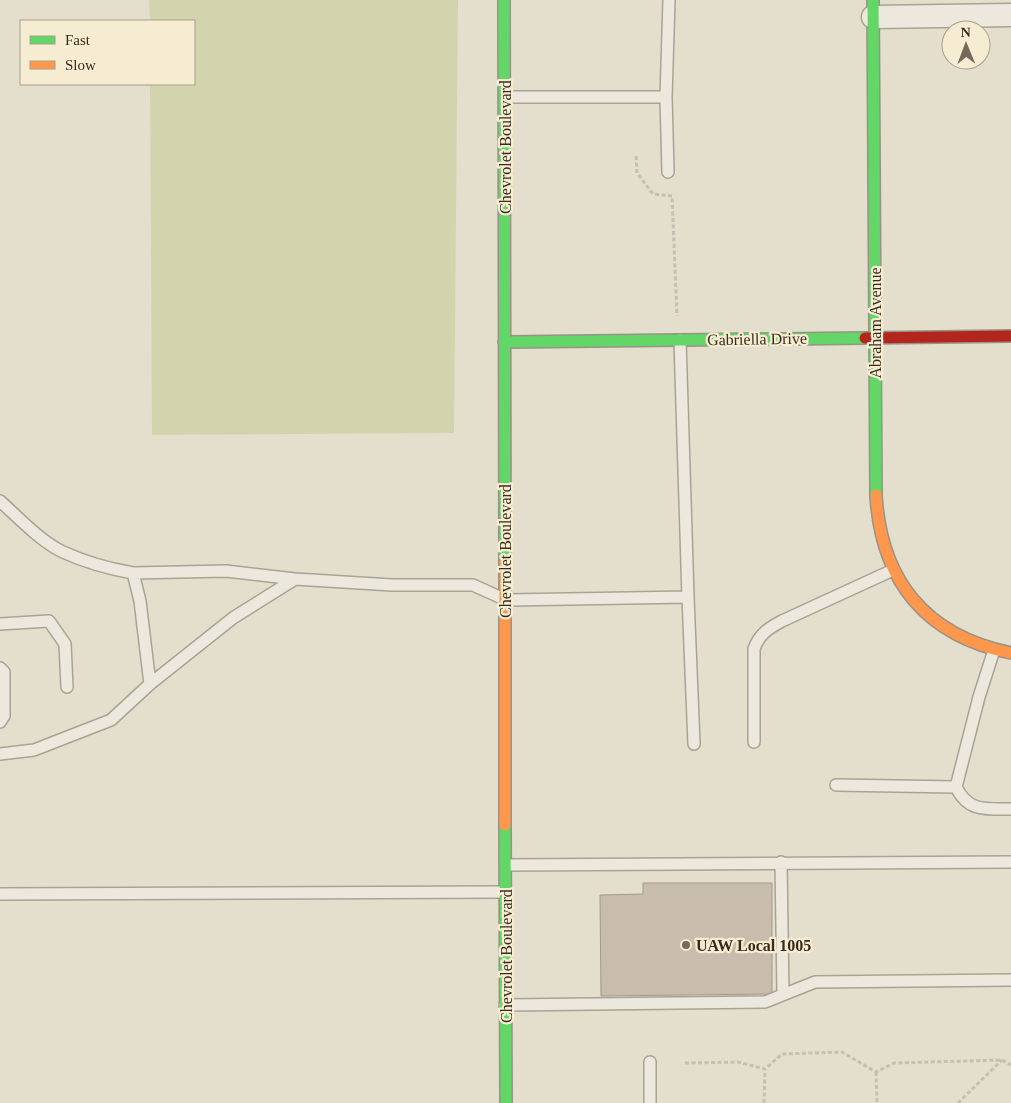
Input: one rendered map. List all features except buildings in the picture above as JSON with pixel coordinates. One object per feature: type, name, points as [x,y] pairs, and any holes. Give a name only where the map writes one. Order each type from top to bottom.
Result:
[{"type":"street","name":"Chevrolet Boulevard","points":[[504,0],[506,1103]]},
{"type":"street","points":[[873,9],[1011,16]]},
{"type":"street","name":"Abraham Avenue","points":[[873,9],[876,492],[878,524],[893,570],[909,596],[941,626],[962,638],[994,650],[1011,652]]},
{"type":"street","name":"Gabriella Drive","points":[[504,342],[1011,336]]},
{"type":"lane","points":[[668,172],[666,97],[669,0]]},
{"type":"lane","points":[[505,97],[666,97]]},
{"type":"lane","points":[[680,340],[694,744]]},
{"type":"lane","points":[[0,501],[25,524],[62,552],[113,569],[134,573],[226,571],[295,579],[392,585],[473,585],[506,600],[688,598]]},
{"type":"lane","points":[[754,742],[754,649],[757,639],[766,630],[782,621],[893,570]]},
{"type":"lane","points":[[134,573],[140,601],[150,684]]},
{"type":"lane","points":[[0,754],[34,750],[111,720],[150,684],[234,618],[295,579]]},
{"type":"lane","points":[[0,624],[49,621],[65,644],[67,687]]},
{"type":"lane","points":[[994,650],[979,697],[956,787],[961,798],[968,804],[987,809],[1011,809]]},
{"type":"lane","points":[[0,668],[4,672],[4,716],[0,722]]},
{"type":"lane","points":[[836,785],[956,787]]},
{"type":"lane","points":[[781,862],[783,994]]},
{"type":"lane","points":[[506,865],[1011,862]]},
{"type":"lane","points":[[0,894],[506,892]]},
{"type":"lane","points":[[506,1005],[765,1002],[815,982],[1011,980]]},
{"type":"lane","points":[[650,1062],[650,1103]]},
{"type":"path","points":[[636,156],[637,173],[654,194],[672,196],[677,320]]},
{"type":"path","points":[[764,1069],[782,1054],[842,1052],[876,1072]]},
{"type":"path","points":[[958,1103],[1002,1060]]},
{"type":"path","points":[[876,1072],[894,1063],[1002,1060],[1011,1066]]},
{"type":"path","points":[[685,1062],[738,1062],[764,1069]]},
{"type":"path","points":[[764,1069],[764,1103]]},
{"type":"path","points":[[876,1072],[877,1103]]},
{"type":"green space","points":[[149,0],[458,0],[454,433],[152,435],[150,85],[195,85],[195,20],[150,20]]},
{"type":"traffic: fast","points":[[504,0],[505,563]]},
{"type":"traffic: fast","points":[[873,0],[876,495]]},
{"type":"traffic: fast","points":[[504,342],[865,338]]},
{"type":"traffic: fast","points":[[505,825],[506,1103]]},
{"type":"traffic: slow","points":[[876,495],[880,526],[887,554],[898,578],[914,600],[932,618],[955,633],[981,645],[1011,653]]},
{"type":"traffic: slow","points":[[505,563],[505,825]]},
{"type":"traffic: jam","points":[[865,338],[1011,336]]},
{"type":"place","name":"UAW Local 1005","points":[[686,945]]}]
